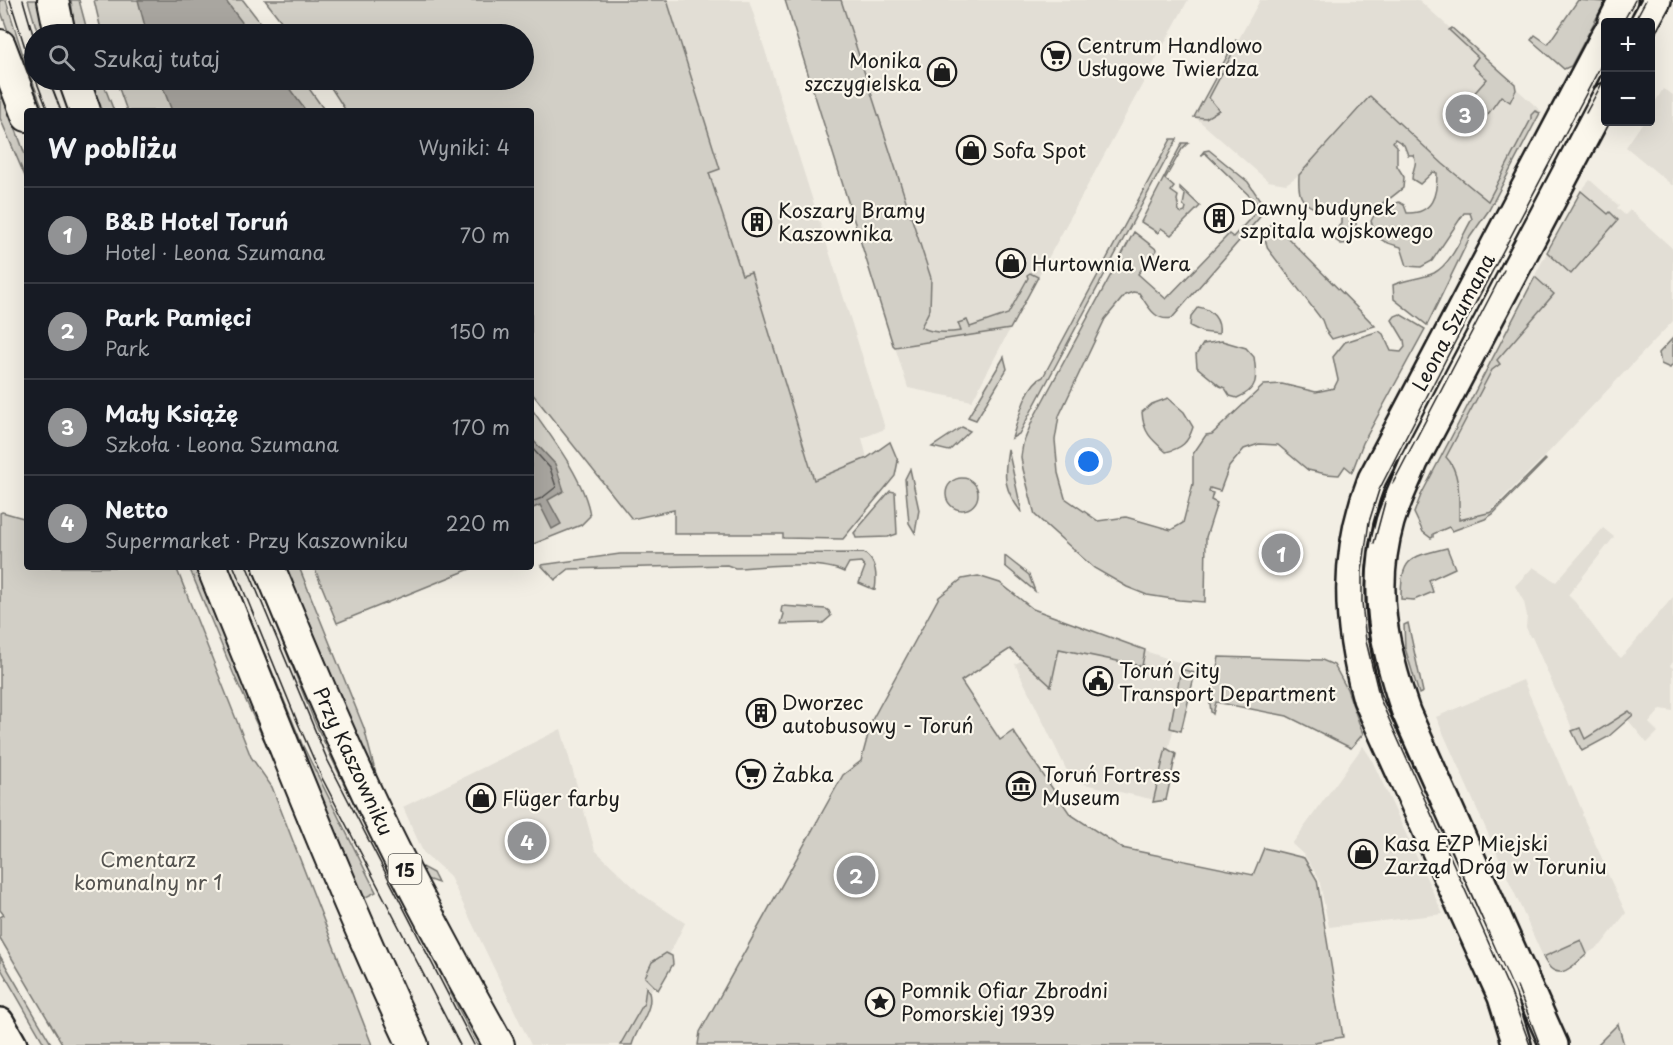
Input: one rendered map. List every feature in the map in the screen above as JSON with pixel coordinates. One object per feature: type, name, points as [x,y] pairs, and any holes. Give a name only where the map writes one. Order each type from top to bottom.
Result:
[{"type":"main road","points":[[53,0],[58,24]]},
{"type":"main road","points":[[0,45],[24,108]]},
{"type":"main road","points":[[78,90],[84,108]]},
{"type":"main road","points":[[213,570],[376,968],[413,1045]]},
{"type":"main road","name":"Przy Kaszowniku","points":[[270,570],[375,812],[462,980],[499,1045]]},
{"type":"street","points":[[1614,18],[1623,0]]},
{"type":"street","points":[[1648,18],[1657,0]]},
{"type":"street","name":"Leona Szumana","points":[[1517,1045],[1502,998],[1376,721],[1358,666],[1352,625],[1350,586],[1356,530],[1362,504],[1372,479],[1601,42]]},
{"type":"street","name":"Leona Szumana","points":[[1554,1045],[1407,712],[1394,676],[1385,641],[1381,609],[1382,556],[1390,522],[1410,472],[1601,105]]},
{"type":"street","points":[[0,1022],[13,1045]]},
{"type":"shaded area","name":"Koszary Bramy Kaszownika","points":[[667,0],[749,0],[882,418],[885,429],[862,438],[867,458],[814,481],[751,273],[742,275],[709,172],[720,169]]},
{"type":"shaded area","points":[[799,0],[1188,0],[1038,277],[1030,273],[1008,314],[970,327],[967,321],[961,331],[946,333],[926,330],[909,319]]},
{"type":"shaded area","points":[[1260,0],[1419,0],[1542,112],[1489,210],[1370,96],[1299,175],[1286,184],[1268,181],[1196,118]]},
{"type":"shaded area","points":[[1663,89],[1673,95],[1673,186],[1626,147],[1640,126],[1655,126],[1655,102]]},
{"type":"shaded area","points":[[1590,180],[1619,206],[1617,208],[1625,215],[1630,210],[1673,249],[1673,321],[1485,516],[1459,521],[1422,496],[1547,252],[1581,191]]},
{"type":"shaded area","points":[[1010,329],[972,401],[908,388],[895,347]]},
{"type":"shaded area","points":[[1603,528],[1614,537],[1568,595],[1608,646],[1621,658],[1673,597],[1673,662],[1670,666],[1673,668],[1673,711],[1661,709],[1649,723],[1658,732],[1647,743],[1628,720],[1608,737],[1582,751],[1532,637],[1530,637],[1526,627],[1527,616],[1524,602],[1515,586],[1533,567],[1556,582]]},
{"type":"shaded area","points":[[1046,630],[1127,645],[1190,666],[1155,800],[1080,783],[1066,769],[1015,664],[1032,655]]},
{"type":"shaded area","points":[[1523,680],[1626,913],[1601,945],[1587,954],[1581,940],[1543,957],[1436,717]]},
{"type":"shaded area","points":[[561,729],[595,850],[640,893],[685,923],[624,1045],[531,1045],[449,875],[423,852],[403,807]]},
{"type":"shaded area","points":[[1363,746],[1371,758],[1443,914],[1329,927],[1319,879],[1305,856],[1292,844]]},
{"type":"green space","points":[[0,0],[6,0],[24,59],[24,75],[0,9]]},
{"type":"green space","points":[[28,0],[38,0],[44,24],[35,24]]},
{"type":"green space","points":[[71,0],[79,0],[85,24],[74,24]]},
{"type":"green space","points":[[94,0],[243,0],[261,24],[100,24]]},
{"type":"green space","points":[[265,0],[667,0],[720,169],[709,173],[742,275],[751,272],[814,480],[867,458],[890,442],[898,461],[895,476],[843,539],[783,538],[783,534],[674,534],[674,510],[632,519],[534,396],[534,108],[344,108],[332,90],[534,90],[534,24],[283,24]]},
{"type":"green space","points":[[785,0],[841,0],[931,278],[930,309],[921,327],[936,332],[961,331],[958,323],[967,320],[970,327],[1008,314],[1030,273],[1038,277],[1010,329],[895,347],[893,345]]},
{"type":"green space","points":[[1578,0],[1605,2],[1571,66],[1564,69],[1531,40],[1535,35],[1548,44]]},
{"type":"green space","points":[[1452,28],[1515,84],[1516,90],[1510,102],[1501,96],[1473,135],[1453,117],[1487,79],[1472,65],[1478,57],[1449,30]]},
{"type":"green space","points":[[1236,40],[1253,49],[1250,51],[1238,43],[1209,98],[1219,110],[1206,118],[1194,117]]},
{"type":"green space","points":[[0,86],[24,152],[24,174],[0,118]]},
{"type":"green space","points":[[29,90],[36,90],[43,108],[36,108]]},
{"type":"green space","points":[[91,90],[106,90],[113,108],[97,108]]},
{"type":"green space","points":[[120,90],[310,90],[323,108],[126,108]]},
{"type":"green space","points":[[1370,96],[1443,164],[1488,201],[1531,115],[1535,111],[1540,113],[1489,210],[1470,237],[1427,325],[1394,299],[1393,285],[1429,275],[1440,269],[1451,256],[1472,219],[1470,213],[1464,213],[1432,261],[1421,267],[1407,266],[1401,247],[1381,239],[1375,232],[1371,221],[1376,212],[1399,202],[1404,205],[1407,213],[1428,207],[1436,189],[1437,173],[1433,172],[1420,184],[1412,179],[1415,158],[1413,155],[1408,155],[1404,145],[1395,139],[1393,142],[1397,146],[1397,166],[1404,177],[1403,188],[1383,203],[1356,214],[1356,230],[1351,243],[1341,244],[1328,235],[1341,224],[1341,214],[1312,207],[1303,201],[1300,192],[1299,175]]},
{"type":"green space","points":[[1171,139],[1177,139],[1019,434],[1012,438],[1027,394],[1043,377]]},
{"type":"green space","points":[[1182,143],[1188,143],[1182,149],[1165,179],[1174,187],[1171,191],[1178,196],[1179,211],[1185,212],[1186,208],[1183,205],[1185,195],[1180,187],[1200,206],[1171,235],[1161,228],[1158,233],[1141,222]]},
{"type":"green space","points":[[1209,150],[1248,182],[1264,206],[1259,218],[1172,318],[1166,319],[1156,315],[1139,293],[1133,292],[1125,295],[1105,319],[1059,416],[1055,440],[1058,473],[1065,498],[1098,521],[1126,517],[1171,530],[1183,523],[1193,484],[1193,454],[1206,435],[1212,434],[1264,385],[1282,384],[1316,392],[1334,388],[1338,380],[1333,357],[1345,342],[1379,331],[1383,334],[1391,351],[1401,352],[1405,347],[1404,340],[1392,320],[1395,316],[1400,314],[1425,329],[1363,443],[1352,472],[1345,466],[1339,475],[1308,470],[1278,445],[1259,444],[1244,449],[1229,467],[1220,491],[1210,488],[1209,492],[1213,493],[1211,500],[1217,503],[1206,537],[1205,602],[1147,595],[1127,587],[1094,568],[1035,515],[1021,457],[1023,444],[1033,419],[1134,232],[1157,250],[1138,274],[1166,299],[1229,234],[1233,237],[1261,207],[1205,153],[1201,155],[1204,151]]},
{"type":"green space","points":[[1581,191],[1618,220],[1571,274],[1547,252]]},
{"type":"green space","points":[[1272,222],[1375,326],[1332,339],[1322,320],[1268,249],[1264,236]]},
{"type":"green space","points":[[1535,277],[1554,294],[1497,360],[1500,364],[1492,370],[1446,457],[1457,478],[1459,520],[1492,512],[1546,460],[1493,514],[1452,531],[1449,527],[1433,534],[1431,538],[1423,532],[1414,513],[1421,495]]},
{"type":"green space","points":[[1198,307],[1214,316],[1219,324],[1219,334],[1202,332],[1190,326],[1191,316]]},
{"type":"green space","points":[[1673,338],[1673,364],[1670,368],[1661,364],[1659,353]]},
{"type":"green space","points":[[1222,341],[1246,348],[1254,357],[1256,377],[1253,387],[1237,398],[1230,396],[1225,388],[1197,367],[1196,355],[1203,344]]},
{"type":"green space","points":[[1004,357],[1007,369],[976,420],[968,417]]},
{"type":"green space","points":[[1168,398],[1184,412],[1193,427],[1184,444],[1166,452],[1149,435],[1144,425],[1142,412],[1152,404]]},
{"type":"green space","points":[[534,412],[575,474],[582,489],[590,516],[581,525],[534,544]]},
{"type":"green space","points":[[962,427],[970,431],[949,451],[932,447]]},
{"type":"green space","points":[[1008,449],[1022,513],[1006,483]]},
{"type":"green space","points":[[910,469],[919,510],[915,533],[909,523],[905,479]]},
{"type":"green space","points":[[962,478],[973,483],[978,494],[973,505],[962,510],[951,505],[946,494],[951,483]]},
{"type":"green space","points":[[890,491],[895,492],[897,534],[888,537],[856,538],[854,533]]},
{"type":"green space","name":"Cmentarz komunalny nr 1","points":[[0,513],[24,518],[24,570],[177,570],[251,757],[272,787],[372,1045],[63,1045],[0,938],[0,917],[4,915],[0,910]]},
{"type":"green space","points":[[1447,548],[1455,568],[1429,580],[1433,592],[1414,600],[1401,599],[1403,575],[1410,561],[1424,554]]},
{"type":"green space","points":[[864,553],[875,570],[875,590],[859,583],[865,567],[861,562],[849,563],[844,572],[833,568],[806,565],[735,568],[727,565],[569,569],[555,580],[541,565],[620,554]]},
{"type":"green space","points":[[1005,556],[1029,575],[1035,591],[1005,566]]},
{"type":"green space","points":[[190,570],[198,570],[270,745],[264,740]]},
{"type":"green space","points":[[225,570],[230,570],[302,744],[376,892],[362,899]]},
{"type":"green space","points":[[253,570],[258,570],[486,1045],[477,1045],[315,723]]},
{"type":"green space","points":[[285,570],[300,570],[364,728],[379,786],[418,865],[433,873],[438,883],[424,878],[374,784]]},
{"type":"green space","points":[[315,570],[468,570],[337,623]]},
{"type":"green space","points":[[978,576],[1000,583],[1033,609],[1145,650],[1142,666],[1059,649],[1051,686],[1010,649],[961,681],[1000,740],[1013,731],[1070,814],[1122,848],[1253,875],[1264,848],[1304,858],[1317,880],[1343,1037],[1315,1042],[1315,1045],[698,1045],[700,1032],[843,775],[861,761],[872,720],[939,597],[962,579]]},
{"type":"green space","points":[[782,606],[826,609],[831,616],[823,623],[781,624],[784,614],[781,612]]},
{"type":"green space","points":[[1408,623],[1423,692],[1419,694],[1405,648],[1404,625]]},
{"type":"green space","points":[[1219,657],[1322,660],[1334,665],[1347,689],[1363,734],[1351,748],[1287,716],[1216,702],[1213,714],[1210,703]]},
{"type":"green space","points":[[1181,669],[1195,673],[1181,731],[1170,728]]},
{"type":"green space","points":[[1629,711],[1633,715],[1608,737],[1582,751],[1572,731],[1580,728],[1585,739]]},
{"type":"green space","points":[[1166,748],[1176,754],[1166,800],[1153,802]]},
{"type":"green space","points":[[1581,940],[1587,954],[1564,971],[1553,970],[1543,957]]},
{"type":"green space","points":[[666,953],[672,956],[673,964],[658,990],[645,977],[652,962]]},
{"type":"green space","points":[[0,956],[52,1045],[45,1045],[0,967]]},
{"type":"green space","points":[[646,987],[650,1001],[632,1045],[620,1045],[644,1003]]},
{"type":"green space","points":[[1618,1024],[1624,1045],[1597,1045]]},
{"type":"water","points":[[138,0],[225,0],[243,24],[144,24]]},
{"type":"water","points":[[164,90],[290,90],[304,108],[171,108]]},
{"type":"water","points":[[534,441],[555,464],[564,491],[548,500],[561,524],[552,529],[540,505],[534,508]]},
{"type":"tram line","points":[[10,0],[24,44]]},
{"type":"tram line","points":[[23,0],[30,24]]},
{"type":"tram line","points":[[1625,18],[1635,0]]},
{"type":"tram line","points":[[1636,18],[1646,0]]},
{"type":"tram line","points":[[1530,1045],[1511,993],[1380,699],[1366,641],[1362,571],[1369,522],[1379,490],[1601,65]]},
{"type":"tram line","points":[[1586,113],[1601,85]]},
{"type":"tram line","points":[[40,90],[47,108]]},
{"type":"tram line","points":[[53,90],[60,108]]},
{"type":"tram line","points":[[1393,483],[1504,270]]},
{"type":"tram line","points":[[1374,543],[1385,502]]},
{"type":"tram line","points":[[235,570],[322,778],[460,1045]]},
{"type":"tram line","points":[[248,570],[327,759],[474,1045]]},
{"type":"tram line","points":[[1517,986],[1540,1045]]},
{"type":"place","name":"Centrum Handlowo Usługowe Twierdza","points":[[1056,56]]},
{"type":"place","name":"Monika szczygielska","points":[[942,72]]},
{"type":"place","name":"Mały Książę","points":[[1465,114]]},
{"type":"place","name":"Sofa Spot","points":[[971,150]]},
{"type":"place","name":"Dawny budynek szpitala wojskowego","points":[[1219,218]]},
{"type":"place","name":"Koszary Bramy Kaszownika","points":[[757,222]]},
{"type":"place","name":"Hurtownia Wera","points":[[1011,263]]},
{"type":"place","name":"B&B Hotel Toruń","points":[[1281,553]]},
{"type":"place","name":"Toruń City Transport Department","points":[[1098,681]]},
{"type":"place","name":"Dworzec autobusowy - Toruń","points":[[761,713]]},
{"type":"place","name":"Żabka","points":[[751,774]]},
{"type":"place","name":"Toruń Fortress Museum","points":[[1021,786]]},
{"type":"place","name":"Flüger farby","points":[[481,798]]},
{"type":"place","name":"Netto","points":[[527,841]]},
{"type":"place","name":"Kasa EZP Miejski Zarząd Dróg w Toruniu","points":[[1363,854]]},
{"type":"place","name":"Park Pamięci","points":[[856,875]]},
{"type":"place","name":"Pomnik Ofiar Zbrodni Pomorskiej 1939","points":[[880,1002]]}]
